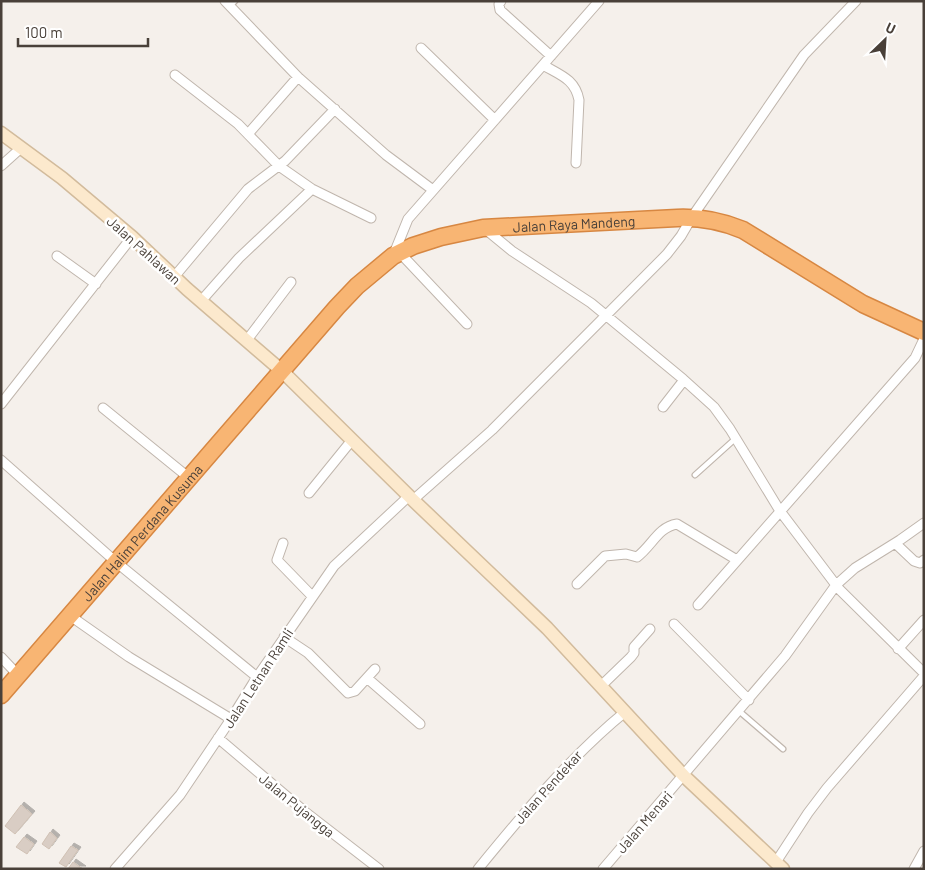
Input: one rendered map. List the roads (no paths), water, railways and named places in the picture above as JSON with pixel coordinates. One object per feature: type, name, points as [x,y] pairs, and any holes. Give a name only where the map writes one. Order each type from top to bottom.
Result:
[{"type":"highway","name":"Jalan Raya Mandeng","points":[[282,371],[350,293],[396,254],[441,238],[483,228],[692,217],[726,223],[744,230],[863,304],[893,316]]},
{"type":"highway","points":[[893,316],[924,319],[921,327],[924,332]]},
{"type":"highway","points":[[893,316],[924,332]]},
{"type":"highway","name":"Jalan Halim Perdana Kusuma","points":[[1,694],[282,371]]},
{"type":"main road","name":"Jalan Pahlawan","points":[[1,133],[62,178],[132,237],[174,277],[282,371],[547,628],[684,776],[779,865]]},
{"type":"street","points":[[501,1],[499,4],[500,10],[551,56]]},
{"type":"street","points":[[467,324],[396,254],[408,220],[599,1]]},
{"type":"street","name":"Jalan Letnan Ramli","points":[[115,869],[175,802],[232,719],[256,677],[334,566],[492,430],[667,254],[804,55],[856,1]]},
{"type":"street","points":[[230,3],[298,77],[386,155],[433,190]]},
{"type":"street","points":[[421,48],[495,120]]},
{"type":"street","points":[[543,66],[570,81],[577,90],[579,100],[576,163]]},
{"type":"street","points":[[175,74],[238,124],[279,166],[312,189],[371,218]]},
{"type":"street","points":[[248,134],[298,77]]},
{"type":"street","points":[[174,277],[248,189],[279,166],[335,110]]},
{"type":"street","points":[[1,166],[21,148]]},
{"type":"street","points":[[201,301],[239,258],[312,189]]},
{"type":"street","points":[[483,228],[512,251],[591,303],[714,407],[736,438],[780,511],[836,585],[924,675],[827,788],[808,813],[779,865]]},
{"type":"street","points":[[2,402],[132,237]]},
{"type":"street","points":[[57,256],[96,284]]},
{"type":"street","points":[[246,340],[291,282]]},
{"type":"street","points":[[698,605],[914,358],[924,339]]},
{"type":"street","points":[[663,407],[684,380]]},
{"type":"street","points":[[103,408],[188,477]]},
{"type":"street","points":[[309,493],[352,440]]},
{"type":"street","points":[[1,460],[116,562],[256,677]]},
{"type":"street","points":[[577,584],[605,556],[626,554],[638,557],[662,530],[669,525],[677,524],[700,539],[719,547],[737,560]]},
{"type":"street","name":"Jalan Menari","points":[[603,869],[749,700],[785,656],[836,585],[855,568],[924,524]]},
{"type":"street","points":[[283,542],[277,560],[312,596]]},
{"type":"street","points":[[895,544],[914,561],[920,563],[924,560]]},
{"type":"street","points":[[69,615],[129,657],[232,719]]},
{"type":"street","points":[[898,649],[924,620]]},
{"type":"street","points":[[674,624],[749,700]]},
{"type":"street","points":[[601,686],[631,657],[634,653],[634,647],[650,629]]},
{"type":"street","points":[[284,637],[308,653],[348,693],[355,691],[375,669]]},
{"type":"street","points":[[1,657],[18,674]]},
{"type":"street","points":[[367,678],[420,724]]},
{"type":"street","name":"Jalan Pendekar","points":[[478,869],[517,821],[589,743],[625,712]]},
{"type":"street","name":"Jalan Pujangga","points":[[218,738],[304,811],[379,869]]},
{"type":"street","points":[[914,869],[924,851]]},
{"type":"lane","points":[[695,476],[736,438]]},
{"type":"lane","points":[[739,711],[783,749]]}]
